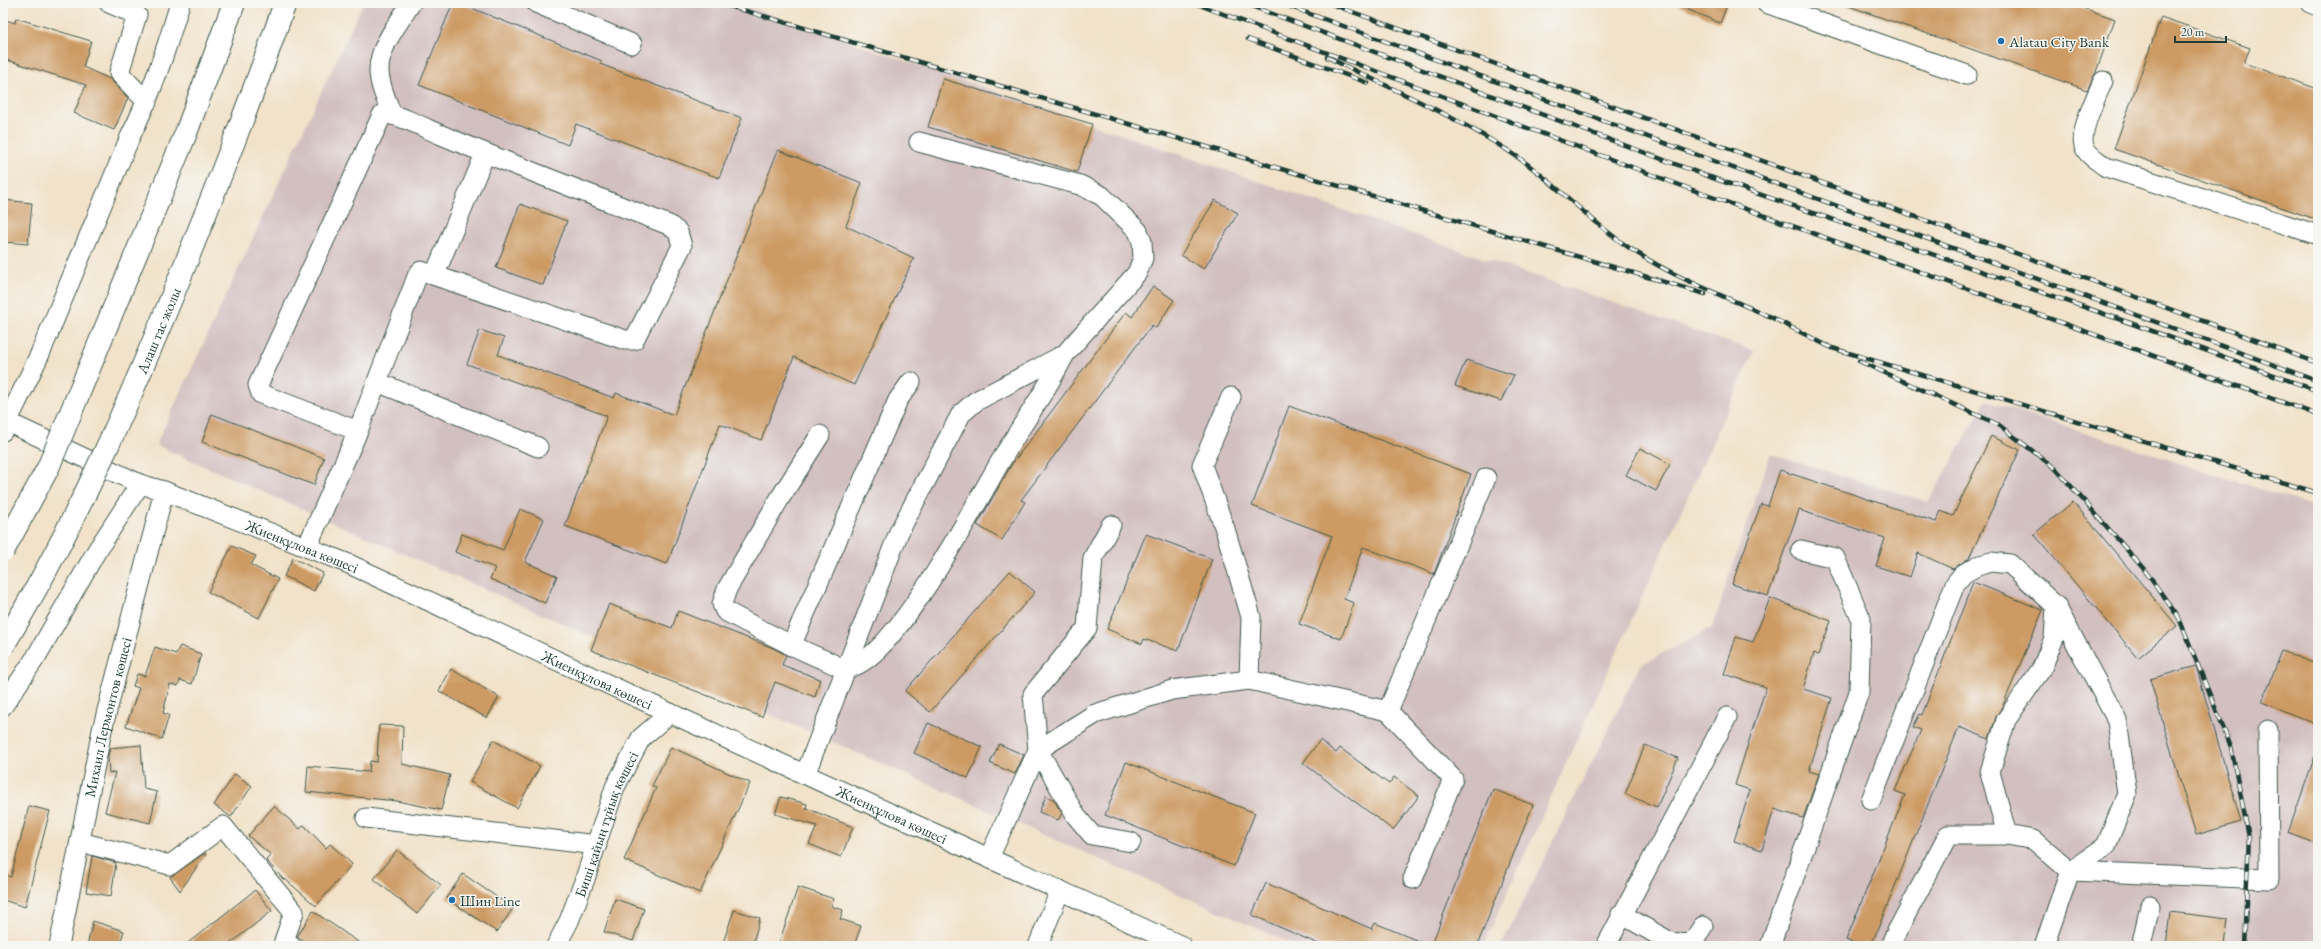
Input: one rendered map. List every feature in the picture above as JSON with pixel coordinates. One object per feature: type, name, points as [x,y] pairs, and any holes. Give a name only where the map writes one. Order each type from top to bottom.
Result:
[{"type":"main road","points":[[3,551],[48,468],[186,132],[234,3]]},
{"type":"main road","name":"Алаш тас жолы","points":[[3,646],[66,534],[153,344],[256,89],[285,3]]},
{"type":"street","points":[[109,3],[137,15],[119,73],[147,102]]},
{"type":"street","points":[[5,425],[40,354],[130,137],[157,78],[180,3]]},
{"type":"street","points":[[392,115],[379,71],[381,56],[410,3]]},
{"type":"street","points":[[536,3],[632,44]]},
{"type":"street","points":[[1766,3],[1967,75]]},
{"type":"street","points":[[2310,3],[2318,6]]},
{"type":"street","points":[[2103,81],[2084,131],[2084,145],[2092,157],[2106,167],[2318,236]]},
{"type":"street","points":[[307,547],[358,431],[418,274],[421,271],[435,274],[625,340],[634,340],[682,246],[678,232],[669,225],[485,154],[392,115],[385,114],[381,117],[258,385],[261,394],[358,431]]},
{"type":"street","points":[[820,435],[727,589],[722,604],[725,611],[791,646],[845,668],[858,664],[874,653],[889,637],[940,567],[1003,457],[1052,379],[1065,354],[1137,273],[1143,258],[1142,242],[1138,231],[1102,196],[1080,185],[919,142]]},
{"type":"street","points":[[435,274],[485,154]]},
{"type":"street","points":[[805,775],[837,694],[845,668],[899,532],[961,414],[976,400],[1065,354]]},
{"type":"street","points":[[377,382],[538,447]]},
{"type":"street","points":[[791,646],[898,400],[911,382]]},
{"type":"street","points":[[1231,397],[1202,465],[1225,529],[1251,617],[1249,680]]},
{"type":"street","name":"Жиенқұлова көшесі","points":[[5,425],[140,484],[164,491],[349,564],[805,775],[1182,946]]},
{"type":"street","points":[[1388,711],[1486,478]]},
{"type":"street","points":[[3,706],[36,657],[96,552],[140,484]]},
{"type":"street","name":"Михаил Лермонтов көшесі","points":[[58,946],[102,730],[164,491]]},
{"type":"street","points":[[1111,524],[1093,558],[1087,628],[1033,694],[1038,750],[1076,816],[1092,835],[1131,842]]},
{"type":"street","points":[[1770,946],[1859,692],[1861,619],[1835,558],[1801,550]]},
{"type":"street","points":[[1872,800],[1955,584],[1963,574],[1977,566],[1991,562],[2010,564],[2056,606],[2117,720],[2127,794],[2106,846],[2070,871],[2044,946]]},
{"type":"street","points":[[2007,835],[1990,772],[2006,720],[2042,668],[2054,638],[2056,606]]},
{"type":"street","points":[[989,858],[1038,750],[1096,714],[1172,690],[1249,680],[1388,711],[1453,779],[1413,879]]},
{"type":"street","name":"Биші қайың тұйық көшесі","points":[[556,946],[569,921],[597,845],[615,787],[641,738],[670,713]]},
{"type":"street","points":[[1606,946],[1621,914],[1727,717]]},
{"type":"street","points":[[1893,939],[1948,835],[2007,835],[2034,840],[2070,871],[2269,879],[2268,730]]},
{"type":"street","points":[[366,818],[597,845]]},
{"type":"street","points":[[80,842],[170,865],[223,826],[294,912],[287,944]]},
{"type":"street","points":[[1038,946],[1060,890]]},
{"type":"street","points":[[2141,946],[2150,906]]},
{"type":"street","points":[[1621,914],[1674,944],[1692,943],[1703,926]]},
{"type":"shaded area","points":[[363,3],[737,3],[1754,351],[1483,946],[1297,946],[156,445]]},
{"type":"shaded area","points":[[1986,400],[2318,508],[2318,946],[1501,946],[1640,665],[1712,628],[1770,454],[1929,502]]},
{"type":"building","points":[[453,3],[459,3],[602,61],[600,64],[742,118],[719,178],[576,124],[568,145],[419,85]]},
{"type":"building","points":[[1672,3],[1728,3],[1720,23]]},
{"type":"building","points":[[1846,3],[2069,3],[2115,19],[2096,72],[2087,90],[1846,5]]},
{"type":"building","points":[[2161,17],[2250,48],[2244,63],[2318,89],[2318,220],[2114,149]]},
{"type":"building","points":[[16,18],[91,41],[83,67],[110,79],[128,98],[114,130],[74,113],[86,85],[4,59],[3,19],[15,23]]},
{"type":"building","points":[[943,79],[1092,124],[1077,172],[928,127]]},
{"type":"building","points":[[778,150],[862,183],[846,226],[914,258],[854,385],[794,357],[761,440],[720,424],[667,564],[565,526],[607,416],[467,364],[480,330],[504,338],[498,355],[614,398],[616,393],[674,415]]},
{"type":"building","points":[[3,200],[32,203],[28,244],[3,242]]},
{"type":"building","points":[[1215,200],[1238,213],[1204,269],[1181,255]]},
{"type":"building","points":[[520,204],[567,221],[543,285],[496,268]]},
{"type":"building","points":[[1153,286],[1174,300],[1156,328],[1152,325],[1021,500],[1025,502],[1002,540],[977,525],[1012,464],[1126,312],[1132,317]]},
{"type":"building","points":[[1466,360],[1514,375],[1501,401],[1455,386]]},
{"type":"building","points":[[1289,406],[1471,474],[1434,574],[1363,547],[1344,599],[1354,603],[1341,639],[1299,624],[1332,536],[1252,506]]},
{"type":"building","points":[[212,414],[324,458],[314,485],[202,442]]},
{"type":"building","points":[[1991,436],[2020,450],[1969,558],[1953,569],[1918,553],[1910,577],[1876,566],[1885,538],[1799,510],[1768,596],[1732,584],[1761,504],[1768,506],[1780,470],[1936,522],[1941,511],[1953,516]]},
{"type":"building","points":[[1640,448],[1670,464],[1656,491],[1626,475]]},
{"type":"building","points":[[2073,502],[2177,626],[2138,658],[2034,534]]},
{"type":"building","points":[[520,509],[544,519],[525,562],[557,576],[545,603],[490,579],[495,568],[455,552],[462,534],[503,550]]},
{"type":"building","points":[[1146,534],[1212,559],[1178,651],[1144,639],[1142,644],[1107,629]]},
{"type":"building","points":[[232,546],[256,556],[251,565],[278,579],[259,618],[208,592]]},
{"type":"building","points":[[293,558],[323,573],[314,591],[284,576]]},
{"type":"building","points":[[1010,571],[1035,592],[930,712],[905,691]]},
{"type":"building","points":[[1973,582],[2043,610],[2003,705],[1996,717],[1989,739],[1959,727],[1871,946],[1860,946],[1846,940],[1905,795],[1895,791],[1921,730],[1913,727],[1920,714],[1922,715]]},
{"type":"building","points":[[1770,598],[1831,621],[1818,655],[1814,653],[1803,689],[1832,698],[1809,771],[1819,774],[1803,818],[1774,809],[1762,850],[1734,841],[1750,790],[1735,785],[1766,687],[1724,674],[1736,637],[1753,642]]},
{"type":"building","points":[[609,604],[672,628],[678,611],[773,648],[786,655],[782,665],[820,679],[815,697],[775,682],[762,717],[591,650]]},
{"type":"building","points":[[180,646],[201,654],[192,684],[180,680],[178,686],[170,684],[163,713],[169,715],[162,739],[126,726],[139,688],[133,686],[137,674],[145,676],[155,647],[176,654]]},
{"type":"building","points":[[2282,651],[2318,665],[2318,725],[2262,702]]},
{"type":"building","points":[[2196,666],[2241,822],[2196,835],[2150,679]]},
{"type":"building","points":[[451,669],[499,697],[487,718],[439,691]]},
{"type":"building","points":[[928,723],[982,747],[968,778],[914,753]]},
{"type":"building","points":[[379,725],[403,726],[402,764],[450,775],[441,810],[397,801],[306,792],[308,766],[369,772],[370,761],[377,762]]},
{"type":"building","points":[[493,740],[540,766],[517,808],[470,782]]},
{"type":"building","points":[[1320,740],[1336,753],[1340,748],[1389,784],[1394,777],[1419,796],[1393,830],[1303,763]]},
{"type":"building","points":[[999,744],[1024,755],[1015,774],[990,763]]},
{"type":"building","points":[[141,745],[144,789],[157,792],[150,823],[105,812],[115,772],[109,773],[108,757],[110,748]]},
{"type":"building","points":[[1645,745],[1678,758],[1657,807],[1625,794]]},
{"type":"building","points":[[671,747],[750,783],[700,893],[624,860],[656,788],[652,786]]},
{"type":"building","points":[[2316,753],[2318,753],[2318,844],[2288,833]]},
{"type":"building","points":[[1126,762],[1255,813],[1234,866],[1105,815]]},
{"type":"building","points":[[235,774],[252,786],[231,817],[214,805]]},
{"type":"building","points":[[1493,789],[1533,805],[1477,946],[1431,946]]},
{"type":"building","points":[[1046,796],[1053,799],[1062,813],[1058,820],[1039,812]]},
{"type":"building","points":[[781,797],[807,804],[806,808],[853,827],[841,857],[809,844],[817,826],[775,814]]},
{"type":"building","points":[[29,806],[50,811],[25,907],[3,900],[3,874],[11,877]]},
{"type":"building","points":[[274,806],[300,829],[304,825],[326,848],[330,844],[352,864],[316,906],[285,879],[284,880],[266,860],[271,855],[248,836]]},
{"type":"building","points":[[397,850],[441,885],[417,914],[374,879]]},
{"type":"building","points":[[205,853],[206,854],[180,891],[170,877]]},
{"type":"building","points":[[92,856],[116,863],[111,896],[86,892]]},
{"type":"building","points":[[463,874],[513,908],[497,932],[446,898]]},
{"type":"building","points":[[1266,883],[1372,929],[1375,923],[1430,946],[1323,946],[1252,915]]},
{"type":"building","points":[[798,887],[834,899],[831,906],[843,910],[840,919],[861,926],[854,946],[778,946]]},
{"type":"building","points":[[255,890],[272,911],[227,946],[184,946]]},
{"type":"building","points":[[615,899],[644,909],[633,941],[604,932]]},
{"type":"building","points":[[734,910],[760,918],[752,946],[722,946]]},
{"type":"building","points":[[313,911],[364,946],[311,946],[297,937]]},
{"type":"building","points":[[2170,912],[2228,919],[2225,946],[2166,946]]},
{"type":"building","points":[[93,921],[124,931],[119,946],[87,946]]},
{"type":"railway","points":[[719,3],[1705,294]]},
{"type":"railway","points":[[1194,3],[1701,193],[2318,415]]},
{"type":"railway","points":[[1243,3],[1710,177],[2133,324],[2318,391]]},
{"type":"railway","points":[[1280,3],[2318,381]]},
{"type":"railway","points":[[1328,3],[2318,363]]},
{"type":"railway","points":[[1248,39],[1368,83]]},
{"type":"railway","points":[[1327,57],[1441,112],[1507,150],[1524,161],[1618,240],[1649,260],[1680,277],[1762,313],[1832,348],[2318,493]]},
{"type":"railway","points":[[1859,361],[1999,425],[2056,469],[2143,568],[2179,618],[2231,747],[2249,837],[2244,946]]},
{"type":"place","name":"Alatau City Bank","points":[[2001,41]]},
{"type":"place","name":"Шин Line","points":[[452,900]]}]
